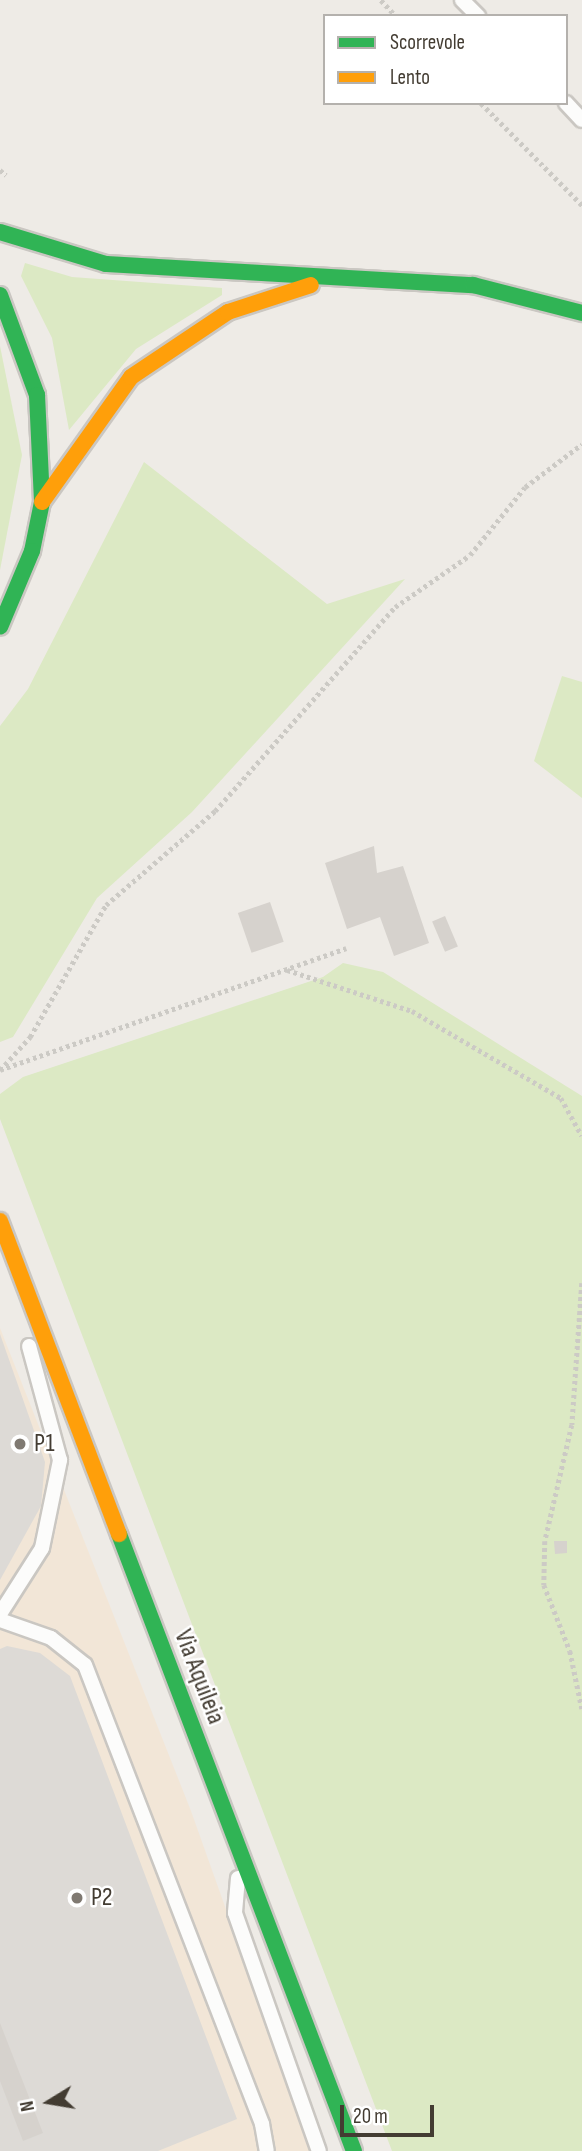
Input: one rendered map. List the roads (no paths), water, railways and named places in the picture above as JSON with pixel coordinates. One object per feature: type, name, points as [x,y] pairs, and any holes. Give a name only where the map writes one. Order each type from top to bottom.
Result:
[{"type":"main road","points":[[0,232],[106,264],[473,285],[582,313]]},
{"type":"main road","points":[[42,502],[131,377],[190,334],[286,290],[349,278]]},
{"type":"main road","points":[[0,295],[37,395],[42,502],[32,551],[0,628]]},
{"type":"main road","name":"Via Aquileia","points":[[0,1221],[354,2151]]},
{"type":"lane","points":[[462,0],[476,14]]},
{"type":"lane","points":[[568,105],[582,120]]},
{"type":"lane","points":[[0,1236],[60,1461],[42,1548],[0,1614]]},
{"type":"lane","points":[[0,1620],[51,1638],[85,1665],[262,2124],[267,2151]]},
{"type":"lane","points":[[240,1852],[235,1913],[319,2151]]},
{"type":"place","name":"P1","points":[[20,1444]]},
{"type":"place","name":"P2","points":[[77,1898]]}]
